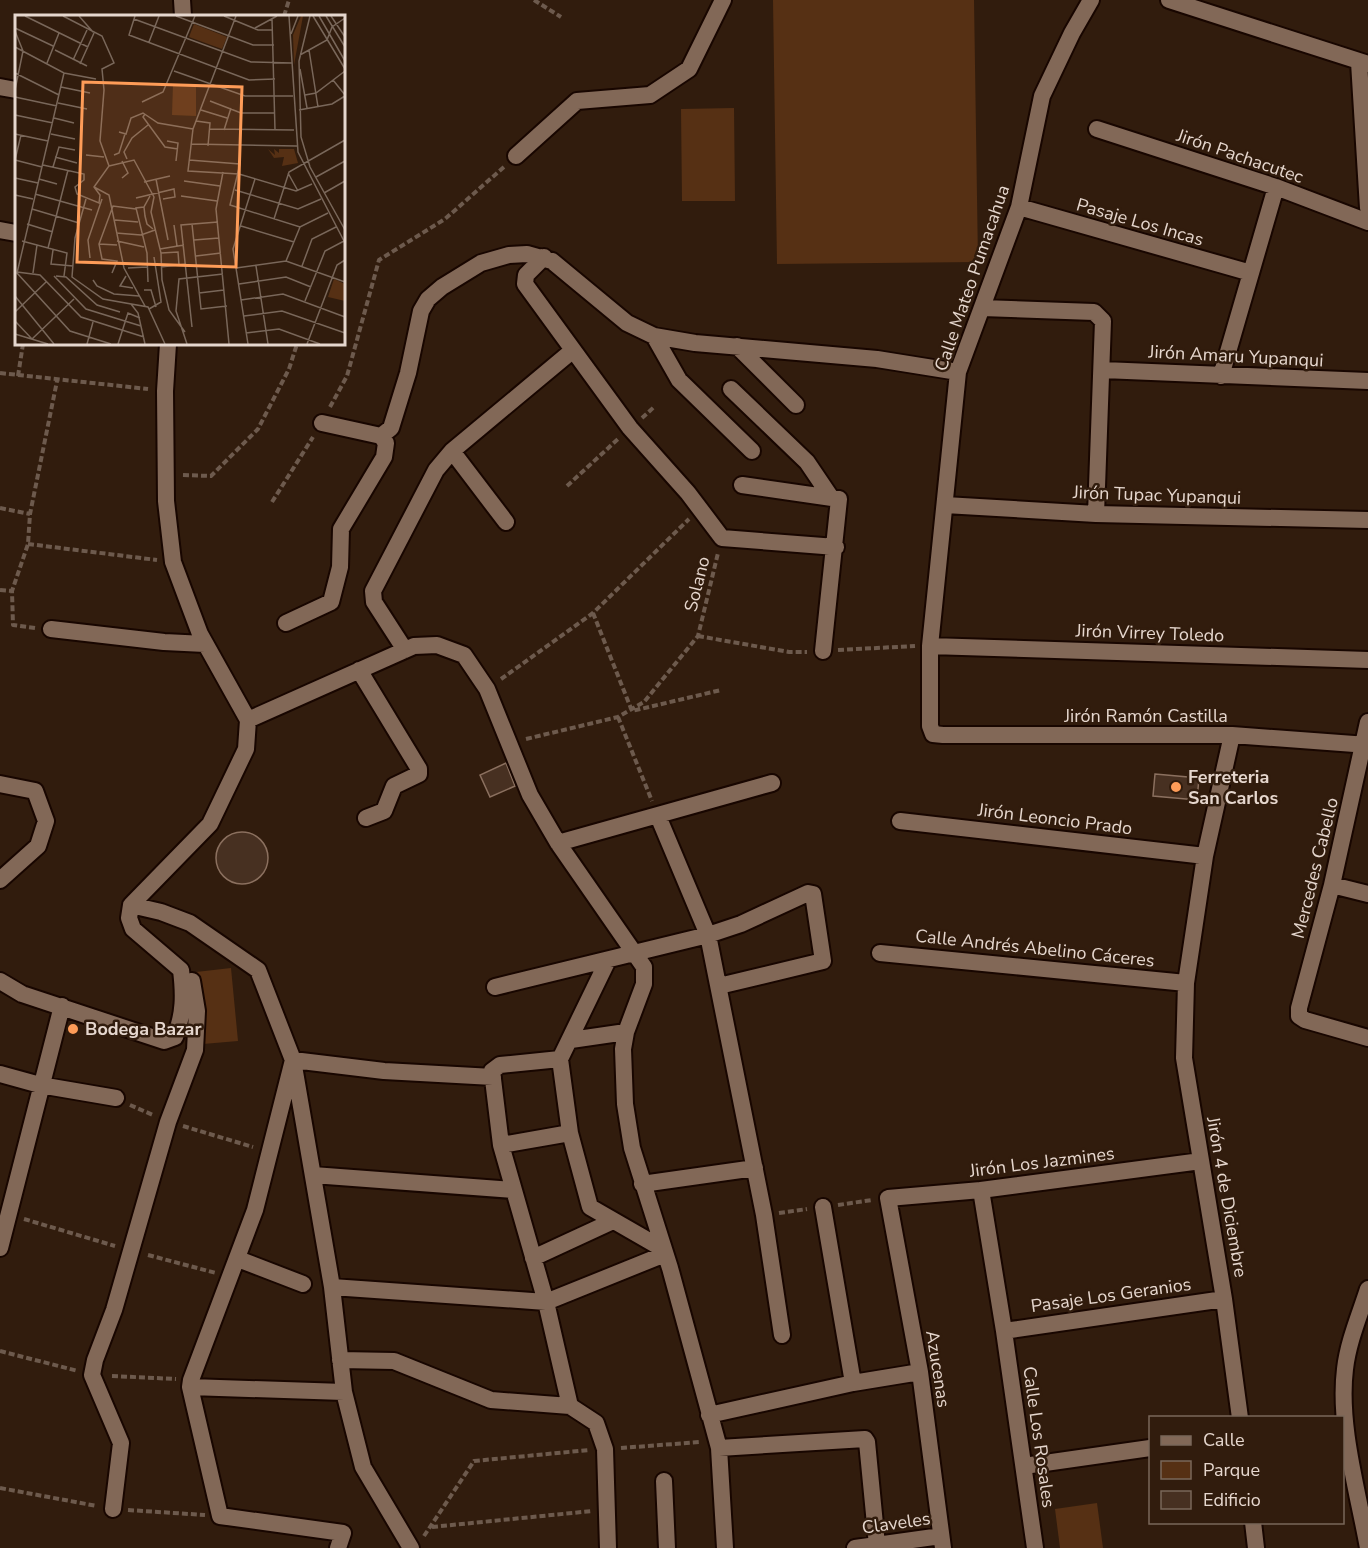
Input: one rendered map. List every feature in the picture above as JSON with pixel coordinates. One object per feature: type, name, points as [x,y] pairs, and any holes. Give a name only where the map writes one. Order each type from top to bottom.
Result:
[{"type":"street","points":[[182,0],[183,15]]},
{"type":"street","points":[[516,156],[577,101],[650,95],[689,69],[723,0]]},
{"type":"street","name":"Calle Mateo Pumacahua","points":[[930,726],[930,645],[958,372],[1019,207],[1042,96],[1072,33],[1091,0]]},
{"type":"street","points":[[1169,0],[1364,63],[1368,208]]},
{"type":"street","points":[[0,87],[15,90]]},
{"type":"street","name":"Jirón Pachacutec","points":[[1097,129],[1276,187],[1368,222]]},
{"type":"street","points":[[1221,376],[1276,187]]},
{"type":"street","name":"Pasaje Los Incas","points":[[1019,207],[1251,273]]},
{"type":"street","points":[[0,230],[15,233]]},
{"type":"street","points":[[381,436],[392,428],[408,374],[421,311],[428,299],[441,287],[481,263],[509,255],[527,254],[552,261],[627,323],[654,336],[695,343],[877,359],[958,372]]},
{"type":"street","points":[[544,257],[526,274],[525,284],[630,428],[700,508],[722,538],[836,547]]},
{"type":"street","points":[[982,308],[1094,312],[1100,315],[1103,321],[1103,370],[1096,514]]},
{"type":"street","points":[[654,336],[684,385],[752,451]]},
{"type":"street","points":[[113,1509],[121,1443],[92,1375],[94,1360],[126,1249],[168,1122],[195,1050],[197,1011],[194,984],[133,929],[129,918],[130,905],[210,824],[246,749],[248,720],[205,644],[173,562],[166,501],[165,391],[168,345]]},
{"type":"street","points":[[738,346],[796,405]]},
{"type":"street","points":[[405,650],[374,602],[373,591],[436,470],[452,451],[573,351]]},
{"type":"street","name":"Jirón Amaru Yupanqui","points":[[1103,370],[1368,381]]},
{"type":"street","points":[[731,389],[807,462],[830,496]]},
{"type":"street","points":[[286,622],[331,602],[339,567],[341,529],[384,458],[386,443],[381,436],[321,423]]},
{"type":"street","points":[[452,451],[506,522]]},
{"type":"street","points":[[742,485],[830,496],[840,501],[824,651]]},
{"type":"street","name":"Jirón Tupac Yupanqui","points":[[945,505],[1096,514],[1368,520]]},
{"type":"street","points":[[51,629],[164,642],[205,644]]},
{"type":"street","points":[[248,720],[414,646],[437,645],[464,655],[487,689],[530,795],[558,843],[635,953],[646,975],[626,1032],[623,1049],[625,1104],[632,1148],[664,1251],[718,1448],[725,1548]]},
{"type":"street","name":"Jirón Virrey Toledo","points":[[930,645],[1368,660]]},
{"type":"street","points":[[360,670],[419,774],[394,786],[384,812],[366,818]]},
{"type":"street","name":"Mercedes Cabello","points":[[1368,722],[1367,745],[1299,1008],[1299,1016],[1305,1020],[1368,1038]]},
{"type":"street","name":"Jirón Ramón Castilla","points":[[930,726],[933,734],[943,735],[1232,735],[1367,745]]},
{"type":"street","name":"Jirón 4 de Diciembre","points":[[1232,735],[1205,856],[1186,983],[1184,1058],[1224,1299],[1240,1416]]},
{"type":"street","points":[[558,843],[772,783]]},
{"type":"street","points":[[0,784],[35,791],[46,821],[38,846],[0,879]]},
{"type":"street","points":[[658,816],[708,935],[755,1168],[782,1335]]},
{"type":"street","name":"Jirón Leoncio Prado","points":[[900,821],[1205,856]]},
{"type":"street","points":[[1332,885],[1368,894]]},
{"type":"street","points":[[495,987],[708,935],[741,924],[808,893],[813,894],[823,961],[719,986]]},
{"type":"street","points":[[130,905],[161,912],[190,923],[258,970],[293,1060],[332,1287],[344,1392],[363,1467],[415,1544]]},
{"type":"street","name":"Calle Andrés Abelino Cáceres","points":[[880,953],[1186,983]]},
{"type":"street","points":[[608,960],[560,1059],[570,1133],[587,1202],[594,1210],[664,1251]]},
{"type":"street","points":[[0,981],[22,994],[164,1041],[175,1037],[181,1022],[185,1000],[181,970]]},
{"type":"street","points":[[0,1248],[4,1214],[62,1006]]},
{"type":"street","points":[[571,1040],[626,1032]]},
{"type":"street","points":[[560,1059],[500,1065],[492,1071],[501,1145],[512,1190],[546,1302],[570,1406]]},
{"type":"street","points":[[293,1060],[384,1071],[493,1077]]},
{"type":"street","points":[[293,1060],[271,1152],[238,1259],[190,1387],[220,1516],[340,1541]]},
{"type":"street","points":[[0,1074],[40,1085],[116,1098]]},
{"type":"street","points":[[501,1145],[570,1133]]},
{"type":"street","name":"Jirón Los Jazmines","points":[[888,1198],[981,1190],[1201,1161]]},
{"type":"street","points":[[642,1184],[755,1168]]},
{"type":"street","points":[[313,1175],[512,1190]]},
{"type":"street","name":"Calle Los Rosales","points":[[981,1190],[1004,1330],[1035,1548]]},
{"type":"street","name":"Azucenas","points":[[888,1198],[920,1372],[942,1542]]},
{"type":"street","points":[[824,1207],[853,1383]]},
{"type":"street","points":[[533,1258],[613,1221]]},
{"type":"street","points":[[332,1287],[546,1302],[664,1251]]},
{"type":"street","points":[[238,1259],[303,1284]]},
{"type":"street","points":[[1368,1288],[1345,1365],[1342,1391],[1344,1415],[1368,1548]]},
{"type":"street","name":"Pasaje Los Geranios","points":[[1004,1330],[1224,1299]]},
{"type":"street","points":[[340,1360],[394,1361],[491,1400],[570,1406],[596,1423],[605,1449],[608,1548]]},
{"type":"street","points":[[709,1415],[853,1383],[920,1372]]},
{"type":"street","points":[[190,1387],[344,1392]]},
{"type":"street","points":[[718,1448],[865,1439],[877,1545]]},
{"type":"street","points":[[1024,1466],[1149,1448]]},
{"type":"street","points":[[664,1481],[667,1548]]},
{"type":"street","points":[[1253,1524],[1256,1548]]},
{"type":"street","name":"Claveles","points":[[855,1548],[942,1542]]},
{"type":"path","points":[[284,15],[289,0]]},
{"type":"path","points":[[534,0],[561,17]]},
{"type":"path","points":[[272,502],[347,376],[379,260],[445,219],[516,156]]},
{"type":"path","points":[[18,376],[23,345]]},
{"type":"path","points":[[167,474],[211,476],[258,429],[289,369],[297,345]]},
{"type":"path","points":[[0,373],[165,391]]},
{"type":"path","points":[[51,629],[13,625],[12,591],[28,544],[30,514],[57,381]]},
{"type":"path","points":[[567,486],[654,407]]},
{"type":"path","points":[[0,508],[30,514]]},
{"type":"path","points":[[487,689],[593,613],[700,508]]},
{"type":"path","name":"Solano","points":[[632,711],[644,702],[698,636],[722,538]]},
{"type":"path","points":[[28,544],[173,562]]},
{"type":"path","points":[[0,590],[12,591]]},
{"type":"path","points":[[593,613],[632,711]]},
{"type":"path","points":[[510,742],[721,690]]},
{"type":"path","points":[[618,717],[658,816]]},
{"type":"path","points":[[116,1098],[168,1122],[271,1152]]},
{"type":"path","points":[[4,1214],[231,1277]]},
{"type":"path","points":[[415,1544],[431,1527],[474,1461],[696,1442],[718,1448]]},
{"type":"path","points":[[431,1527],[608,1509]]},
{"type":"green space","points":[[773,0],[974,0],[978,262],[777,264]]},
{"type":"green space","points":[[734,108],[735,201],[682,201],[681,109]]},
{"type":"green space","points":[[231,968],[238,1041],[203,1044],[196,972]]},
{"type":"green space","points":[[1097,1503],[1103,1548],[1060,1548],[1055,1509]]},
{"type":"building","points":[[506,763],[515,786],[490,797],[480,775]]},
{"type":"building","name":"Ferreteria San Carlos","points":[[1155,774],[1199,778],[1197,800],[1153,796]]},
{"type":"building","points":[[237,832],[247,832],[261,839],[268,858],[261,877],[247,884],[237,884],[227,880],[220,873],[216,863],[216,853],[220,843],[227,836]]},
{"type":"place","name":"Ferreteria San Carlos","points":[[1176,787]]},
{"type":"place","name":"Bodega Bazar","points":[[73,1029]]}]
